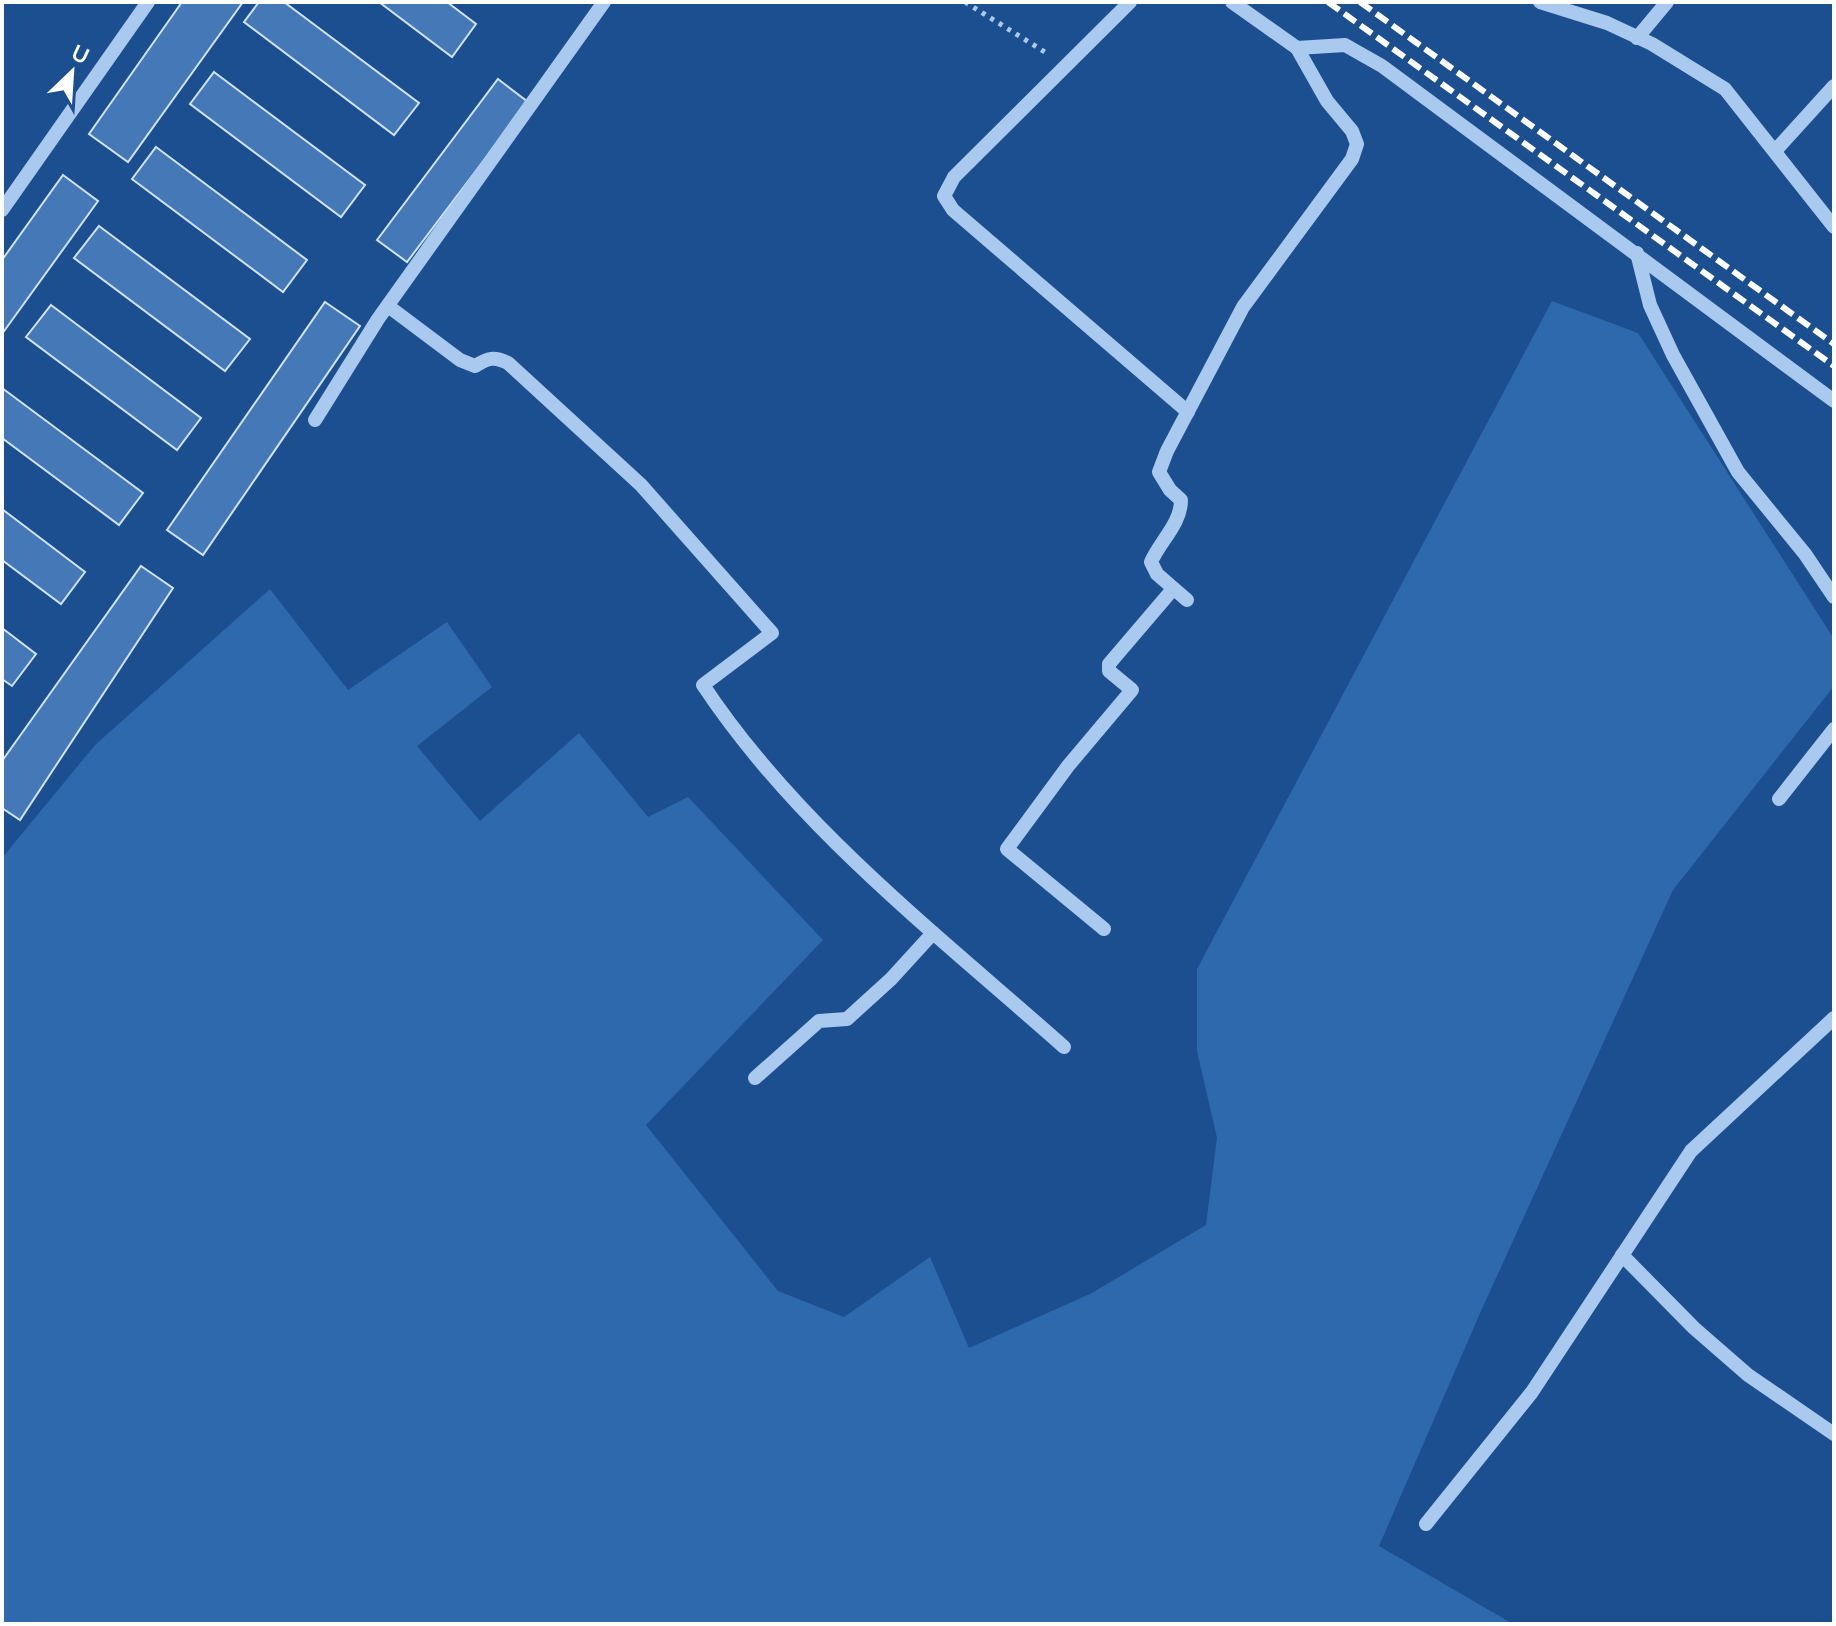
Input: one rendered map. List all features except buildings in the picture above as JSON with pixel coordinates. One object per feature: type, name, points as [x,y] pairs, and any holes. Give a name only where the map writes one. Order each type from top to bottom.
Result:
[{"type":"street","points":[[2,210],[148,2]]},
{"type":"street","points":[[315,420],[388,306],[604,2]]},
{"type":"street","points":[[1130,2],[954,177],[944,196],[953,210],[1188,412]]},
{"type":"street","points":[[1187,600],[1157,574],[1151,562],[1181,513],[1181,500],[1170,490],[1159,472],[1243,307],[1352,159],[1357,144],[1352,131],[1327,101],[1297,48],[1232,2]]},
{"type":"street","points":[[1540,2],[1607,23],[1725,89],[1834,227]]},
{"type":"street","points":[[1637,38],[1667,2]]},
{"type":"street","points":[[1297,48],[1345,45],[1382,66],[1834,401]]},
{"type":"street","points":[[1775,151],[1834,86]]},
{"type":"street","points":[[1637,253],[1650,305],[1673,355],[1738,472],[1805,554],[1834,597]]},
{"type":"street","points":[[388,306],[460,360],[475,366],[496,357],[508,363],[641,485],[772,633],[703,685],[718,708],[782,785],[873,880],[1064,1047]]},
{"type":"street","points":[[1104,929],[1007,849],[1068,766],[1132,690],[1109,671],[1109,664],[1173,589]]},
{"type":"street","points":[[1779,799],[1834,729]]},
{"type":"street","points":[[755,1078],[819,1021],[847,1019],[891,979],[933,933]]},
{"type":"street","points":[[1426,1524],[1532,1392],[1691,1151],[1834,1018]]},
{"type":"street","points":[[1622,1255],[1694,1328],[1748,1375],[1834,1434]]},
{"type":"path","points":[[965,2],[1065,65]]},
{"type":"shaded area","points":[[1552,301],[1638,333],[1834,639],[1834,686],[1673,890],[1481,1311],[1379,1546],[1513,1624],[2,1624],[2,858],[95,745],[270,589],[348,690],[447,622],[492,687],[417,746],[480,821],[579,733],[648,817],[688,797],[823,940],[646,1125],[778,1291],[844,1317],[930,1257],[969,1348],[1092,1293],[1206,1225],[1217,1138],[1197,1051],[1197,969]]},
{"type":"railway","points":[[1328,2],[1834,366]]},
{"type":"railway","points":[[1360,2],[1834,344]]}]
